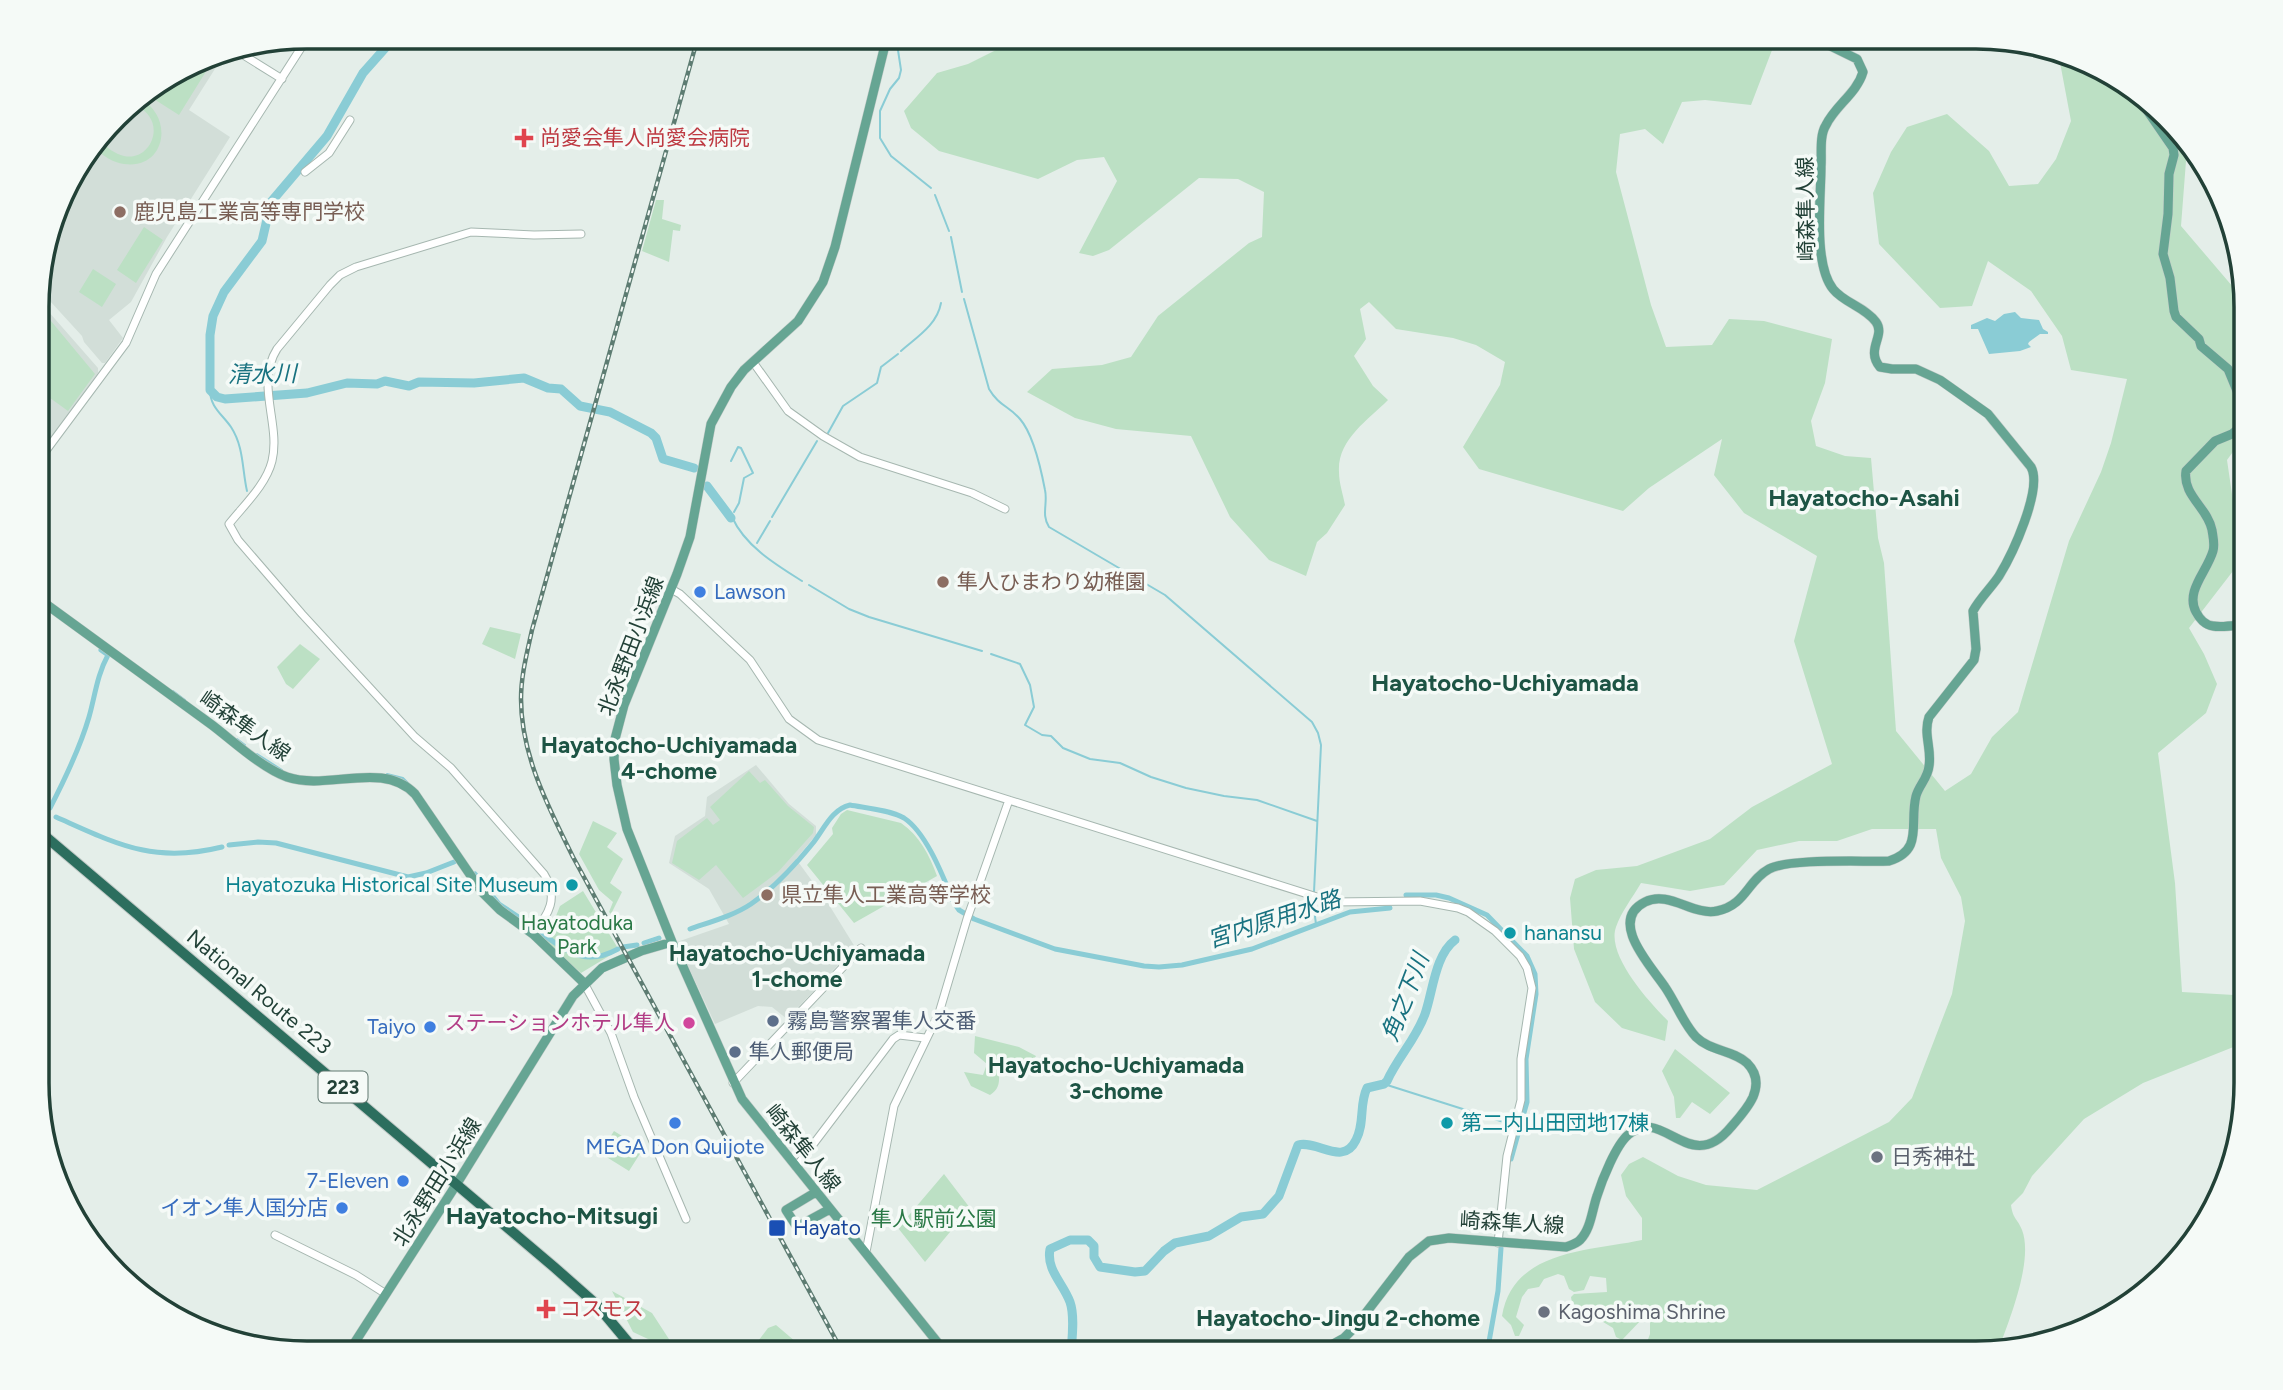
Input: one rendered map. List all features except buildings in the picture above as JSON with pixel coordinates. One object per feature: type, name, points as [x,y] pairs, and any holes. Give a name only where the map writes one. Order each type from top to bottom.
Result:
[{"type":"highway","name":"National Route 223","points":[[49,839],[597,1305],[627,1341]]},
{"type":"main road","name":"北永野田小浜線","points":[[356,1341],[456,1185],[560,1015],[584,983],[602,968],[640,951],[672,942],[627,829],[617,785],[615,739],[624,705],[690,537],[710,424],[731,387],[753,362],[798,321],[823,282],[835,247],[884,49]]},
{"type":"main road","name":"崎森隼人線","points":[[1338,1341],[1355,1327],[1409,1257],[1425,1243],[1449,1238],[1566,1247],[1577,1242],[1588,1227],[1597,1194],[1626,1136],[1640,1128],[1650,1127],[1691,1144],[1706,1146],[1725,1135],[1747,1108],[1756,1090],[1754,1072],[1738,1057],[1707,1045],[1696,1037],[1635,945],[1631,931],[1632,916],[1637,908],[1652,900],[1671,901],[1710,912],[1729,907],[1744,896],[1764,872],[1780,864],[1889,861],[1905,853],[1914,837],[1912,821],[1917,793],[1930,765],[1925,727],[1929,717],[1974,660],[1976,649],[1973,611],[2007,562],[2018,538],[2035,477],[2031,467],[1988,414],[1932,375],[1916,369],[1887,369],[1877,364],[1873,352],[1879,334],[1877,324],[1839,294],[1826,277],[1819,231],[1823,131],[1863,72],[1857,59],[1837,49]]},
{"type":"main road","points":[[2157,124],[2174,148],[2169,174],[2163,254],[2170,278],[2174,311],[2176,317],[2199,339],[2201,346],[2220,359],[2234,384]]},
{"type":"main road","points":[[2234,431],[2211,444],[2185,475],[2192,495],[2209,519],[2214,542],[2211,556],[2194,590],[2192,604],[2198,617],[2210,625],[2234,624]]},
{"type":"main road","name":"崎森隼人線","points":[[49,606],[248,752],[287,777],[320,782],[384,778],[404,784],[415,794],[482,892],[533,934],[584,983]]},
{"type":"main road","name":"崎森隼人線","points":[[672,942],[742,1100],[936,1341]]},
{"type":"main road","points":[[816,1192],[786,1210],[797,1227],[830,1209]]},
{"type":"street","points":[[49,447],[126,343],[152,282],[300,49]]},
{"type":"street","points":[[246,57],[282,79]]},
{"type":"street","points":[[305,172],[329,153],[350,120]]},
{"type":"street","points":[[533,934],[545,919],[553,901],[552,891],[544,874],[451,768],[415,737],[302,614],[238,540],[229,524],[255,491],[271,464],[273,450],[268,369],[275,353],[330,285],[347,271],[471,232],[581,234]]},
{"type":"street","points":[[753,362],[788,411],[823,436],[860,457],[972,493],[1005,509]]},
{"type":"street","points":[[671,589],[680,593],[732,641],[750,660],[789,719],[818,740],[1333,902],[1420,901],[1442,904],[1468,912],[1495,931],[1524,962],[1532,988],[1521,1059],[1521,1100],[1507,1156],[1498,1243]]},
{"type":"street","points":[[866,1252],[894,1106],[939,1013],[1009,800]]},
{"type":"street","points":[[733,1083],[861,948]]},
{"type":"street","points":[[584,983],[611,1034],[634,1097],[687,1219]]},
{"type":"street","points":[[796,1167],[893,1039],[899,1035],[925,1038]]},
{"type":"street","points":[[275,1235],[356,1275],[386,1294]]},
{"type":"shaded area","name":"鹿児島工業高等専門学校","points":[[217,66],[189,110],[230,137],[167,237],[131,302],[109,320],[123,338],[105,363],[102,363],[84,342],[82,336],[49,300],[54,257],[63,224],[76,193],[102,150],[137,113],[178,84]]},
{"type":"shaded area","points":[[49,312],[98,368],[98,373],[49,442]]},
{"type":"shaded area","name":"県立隼人工業高等学校","points":[[756,765],[789,804],[816,826],[816,835],[796,859],[855,947],[787,1019],[772,1007],[758,1006],[715,1024],[677,942],[729,924],[709,889],[669,863],[675,836],[705,816],[707,797]]},
{"type":"green space","points":[[998,49],[1772,49],[1751,105],[1705,100],[1682,102],[1663,144],[1645,129],[1620,134],[1616,172],[1651,305],[1666,347],[1712,345],[1729,319],[1764,321],[1832,339],[1825,383],[1811,421],[1816,446],[1845,456],[1871,458],[1878,538],[1884,563],[1896,731],[1945,791],[1971,774],[1992,737],[2018,712],[2069,541],[2101,472],[2127,379],[2071,370],[2062,336],[2031,291],[1988,261],[1972,306],[1940,308],[1879,244],[1873,193],[1891,152],[1907,127],[1947,114],[1989,151],[2009,186],[2038,184],[2056,159],[2071,121],[2060,63],[2090,76],[2133,102],[2181,150],[2186,158],[2181,226],[2233,287],[2234,450],[2227,460],[2234,508],[2234,566],[2189,628],[2217,684],[2206,713],[2158,753],[2175,883],[2182,992],[2234,995],[2234,1047],[2143,1083],[2084,1119],[2032,1176],[2023,1193],[2011,1205],[2022,1230],[2025,1255],[2020,1285],[2002,1339],[1647,1341],[1650,1320],[1643,1318],[1622,1340],[1616,1337],[1613,1328],[1572,1303],[1571,1297],[1574,1294],[1607,1292],[1606,1278],[1590,1276],[1584,1290],[1574,1292],[1569,1289],[1564,1276],[1558,1274],[1544,1279],[1539,1287],[1528,1289],[1522,1297],[1516,1317],[1524,1325],[1519,1336],[1515,1336],[1511,1325],[1502,1316],[1509,1294],[1521,1277],[1538,1265],[1557,1257],[1642,1240],[1642,1218],[1626,1196],[1621,1175],[1629,1164],[1643,1157],[1678,1176],[1706,1185],[1757,1190],[1889,1122],[1912,1098],[1952,994],[1965,921],[1961,897],[1941,858],[1936,829],[1872,829],[1837,841],[1799,841],[1757,850],[1724,885],[1690,891],[1641,883],[1618,921],[1615,938],[1617,951],[1631,977],[1668,1021],[1665,1041],[1622,1028],[1595,1002],[1574,949],[1570,898],[1575,879],[1596,870],[1637,866],[1710,839],[1752,807],[1832,764],[1794,641],[1817,556],[1744,513],[1714,475],[1722,439],[1649,488],[1623,511],[1479,469],[1463,447],[1500,385],[1505,362],[1476,345],[1453,338],[1396,329],[1369,302],[1360,309],[1366,339],[1354,356],[1373,386],[1388,400],[1363,423],[1343,450],[1339,472],[1345,505],[1327,533],[1317,542],[1306,576],[1269,560],[1230,517],[1191,436],[1116,429],[1075,418],[1027,392],[1052,369],[1102,365],[1131,357],[1158,316],[1249,243],[1262,237],[1264,192],[1238,179],[1199,178],[1109,250],[1093,256],[1079,253],[1117,181],[1104,157],[1077,160],[1038,179],[939,151],[911,128],[904,111],[937,73],[968,64]]},
{"type":"green space","points":[[207,70],[179,115],[154,99]]},
{"type":"green space","points":[[147,104],[150,106],[158,117],[161,128],[161,140],[149,159],[138,164],[124,164],[100,153],[105,146],[117,154],[132,156],[150,145],[153,123],[143,110]]},
{"type":"green space","points":[[656,200],[664,200],[662,219],[681,225],[680,231],[673,230],[669,262],[642,251]]},
{"type":"green space","points":[[144,227],[163,240],[136,283],[117,270]]},
{"type":"green space","points":[[93,269],[116,284],[102,307],[79,292]]},
{"type":"green space","points":[[49,319],[95,374],[68,411],[49,397]]},
{"type":"green space","points":[[490,627],[521,634],[515,659],[482,644]]},
{"type":"green space","points":[[300,644],[320,659],[293,689],[286,684],[277,667]]},
{"type":"green space","points":[[749,771],[760,783],[765,780],[788,806],[814,827],[813,833],[778,872],[743,898],[716,865],[699,880],[672,863],[677,841],[707,818],[713,825],[720,820],[710,807]]},
{"type":"green space","points":[[847,810],[901,823],[923,846],[937,876],[854,923],[807,865],[833,834],[832,828]]},
{"type":"green space","points":[[593,821],[617,833],[607,847],[623,859],[610,883],[622,892],[611,914],[609,912],[613,902],[599,890],[579,854]]},
{"type":"green space","name":"Hayatoduka Park","points":[[583,891],[619,950],[581,973],[540,937],[560,906]]},
{"type":"green space","points":[[975,1036],[1019,1047],[1036,1056],[1024,1077],[999,1068],[998,1087],[990,1095],[971,1086],[964,1072],[983,1075],[987,1064],[974,1053]]},
{"type":"green space","points":[[1675,1049],[1730,1093],[1710,1114],[1692,1102],[1680,1118],[1676,1118],[1674,1097],[1662,1071]]},
{"type":"green space","points":[[614,1131],[643,1149],[629,1171],[600,1153]]},
{"type":"green space","name":"隼人駅前公園","points":[[944,1174],[970,1208],[925,1262],[898,1228]]},
{"type":"green space","points":[[612,1291],[652,1313],[670,1341],[652,1341],[633,1332]]},
{"type":"green space","points":[[776,1325],[795,1341],[758,1341],[768,1328]]},
{"type":"water","points":[[2015,312],[2021,318],[2039,320],[2048,334],[2040,334],[2029,342],[2031,347],[2020,351],[1989,354],[1978,329],[1971,329],[1971,325],[1987,318],[1995,321],[2004,314]]},
{"type":"waterway","name":"清水川","points":[[384,49],[363,73],[327,136],[271,202],[262,241],[224,292],[213,316],[210,335],[210,390],[217,397],[225,399],[307,393],[347,383],[377,384],[385,381],[409,386],[419,382],[474,383],[524,378],[548,388],[561,389],[580,406],[610,412],[651,433],[656,438],[663,459],[694,468]]},
{"type":"waterway","points":[[898,49],[901,70],[880,111],[880,138],[891,156],[931,188]]},
{"type":"waterway","points":[[935,195],[949,231]]},
{"type":"waterway","points":[[951,237],[962,292]]},
{"type":"waterway","points":[[964,299],[989,389],[1020,419],[1033,443],[1046,495],[1045,518],[1049,527],[1165,595],[1312,722],[1321,745],[1314,892]]},
{"type":"waterway","points":[[901,351],[931,324],[941,303]]},
{"type":"waterway","points":[[828,433],[843,406],[877,383],[881,367],[898,354]]},
{"type":"waterway","points":[[210,390],[214,406],[231,427],[238,442],[247,491]]},
{"type":"waterway","points":[[772,517],[817,441]]},
{"type":"waterway","points":[[731,461],[738,447],[741,448],[753,473],[744,478],[739,503],[734,512]]},
{"type":"waterway","name":"清水川","points":[[707,486],[731,518]]},
{"type":"waterway","points":[[732,517],[753,546],[802,581]]},
{"type":"waterway","points":[[757,543],[770,521]]},
{"type":"waterway","points":[[809,585],[849,609],[869,617],[982,651]]},
{"type":"waterway","name":"宮内原用水路","points":[[50,808],[85,729],[108,655],[101,650]]},
{"type":"waterway","points":[[991,654],[1020,664],[1030,685],[1034,707],[1025,725],[1042,735],[1051,736],[1063,748],[1090,759],[1120,763],[1151,777],[1186,788],[1257,800],[1317,821]]},
{"type":"waterway","points":[[173,691],[185,700]]},
{"type":"waterway","points":[[237,739],[245,745]]},
{"type":"waterway","points":[[257,754],[282,770]]},
{"type":"waterway","points":[[387,774],[403,778],[412,787]]},
{"type":"waterway","name":"宮内原用水路","points":[[690,929],[737,912],[760,898],[799,859],[833,815],[850,805],[892,813],[912,825],[934,857],[954,903],[959,910],[974,919],[1055,949],[1144,966],[1182,965],[1252,949],[1350,912],[1390,908]]},
{"type":"waterway","name":"宮内原用水路","points":[[56,817],[117,843],[155,852],[198,852],[222,847]]},
{"type":"waterway","name":"宮内原用水路","points":[[229,845],[276,843],[408,877],[454,862]]},
{"type":"waterway","name":"宮内原用水路","points":[[475,874],[499,904],[532,926]]},
{"type":"waterway","name":"宮内原用水路","points":[[1406,895],[1449,898],[1487,915],[1527,956],[1535,974],[1536,994],[1526,1059],[1527,1102],[1511,1159]]},
{"type":"waterway","points":[[1313,902],[1316,924]]},
{"type":"waterway","name":"宮内原用水路","points":[[542,934],[569,951],[587,957],[596,957],[618,949]]},
{"type":"waterway","name":"宮内原用水路","points":[[644,943],[659,938]]},
{"type":"waterway","name":"角之下川","points":[[1072,1341],[1072,1308],[1050,1263],[1050,1249],[1070,1240],[1088,1240],[1094,1246],[1094,1257],[1100,1267],[1145,1271],[1175,1243],[1209,1236],[1241,1217],[1263,1214],[1279,1196],[1298,1145],[1306,1144],[1337,1152],[1351,1148],[1359,1134],[1367,1088],[1387,1081],[1417,1032],[1439,964],[1455,940]]},
{"type":"waterway","name":"宮内原用水路","points":[[623,947],[637,945]]},
{"type":"waterway","points":[[1384,1084],[1510,1124]]},
{"type":"waterway","name":"宮内原用水路","points":[[1489,1341],[1498,1291],[1501,1248]]},
{"type":"railway","points":[[695,49],[532,630],[522,681],[522,720],[538,781],[573,857],[836,1341]]},
{"type":"place","name":"尚愛会隼人尚愛会病院","points":[[524,138]]},
{"type":"place","name":"鹿児島工業高等専門学校","points":[[120,212]]},
{"type":"place","name":"隼人ひまわり幼稚園","points":[[943,582]]},
{"type":"place","name":"Lawson","points":[[700,592]]},
{"type":"place","name":"Hayatozuka Historical Site Museum","points":[[572,885]]},
{"type":"place","name":"県立隼人工業高等学校","points":[[767,895]]},
{"type":"place","name":"hanansu","points":[[1510,933]]},
{"type":"place","name":"霧島警察署隼人交番","points":[[773,1021]]},
{"type":"place","name":"ステーションホテル隼人","points":[[689,1023]]},
{"type":"place","name":"Taiyo","points":[[430,1027]]},
{"type":"place","name":"隼人郵便局","points":[[735,1052]]},
{"type":"place","name":"MEGA Don Quijote","points":[[675,1123]]},
{"type":"place","name":"第二内山田団地17棟","points":[[1447,1123]]},
{"type":"place","name":"日秀神社","points":[[1877,1157]]},
{"type":"place","name":"7-Eleven","points":[[403,1181]]},
{"type":"place","name":"イオン隼人国分店","points":[[342,1208]]},
{"type":"place","name":"Hayato","points":[[777,1228]]},
{"type":"place","name":"コスモス","points":[[546,1309]]},
{"type":"place","name":"Kagoshima Shrine","points":[[1544,1312]]},
{"type":"district","name":"Hayatocho-Asahi","points":[[1864,498]]},
{"type":"district","name":"Hayatocho-Uchiyamada","points":[[1505,683]]},
{"type":"district","name":"Hayatocho-Uchiyamada 4-chome","points":[[669,758]]},
{"type":"district","name":"Hayatocho-Uchiyamada 1-chome","points":[[797,966]]},
{"type":"district","name":"Hayatocho-Uchiyamada 3-chome","points":[[1116,1078]]},
{"type":"district","name":"Hayatocho-Mitsugi","points":[[552,1216]]},
{"type":"district","name":"Hayatocho-Jingu 2-chome","points":[[1338,1318]]}]
